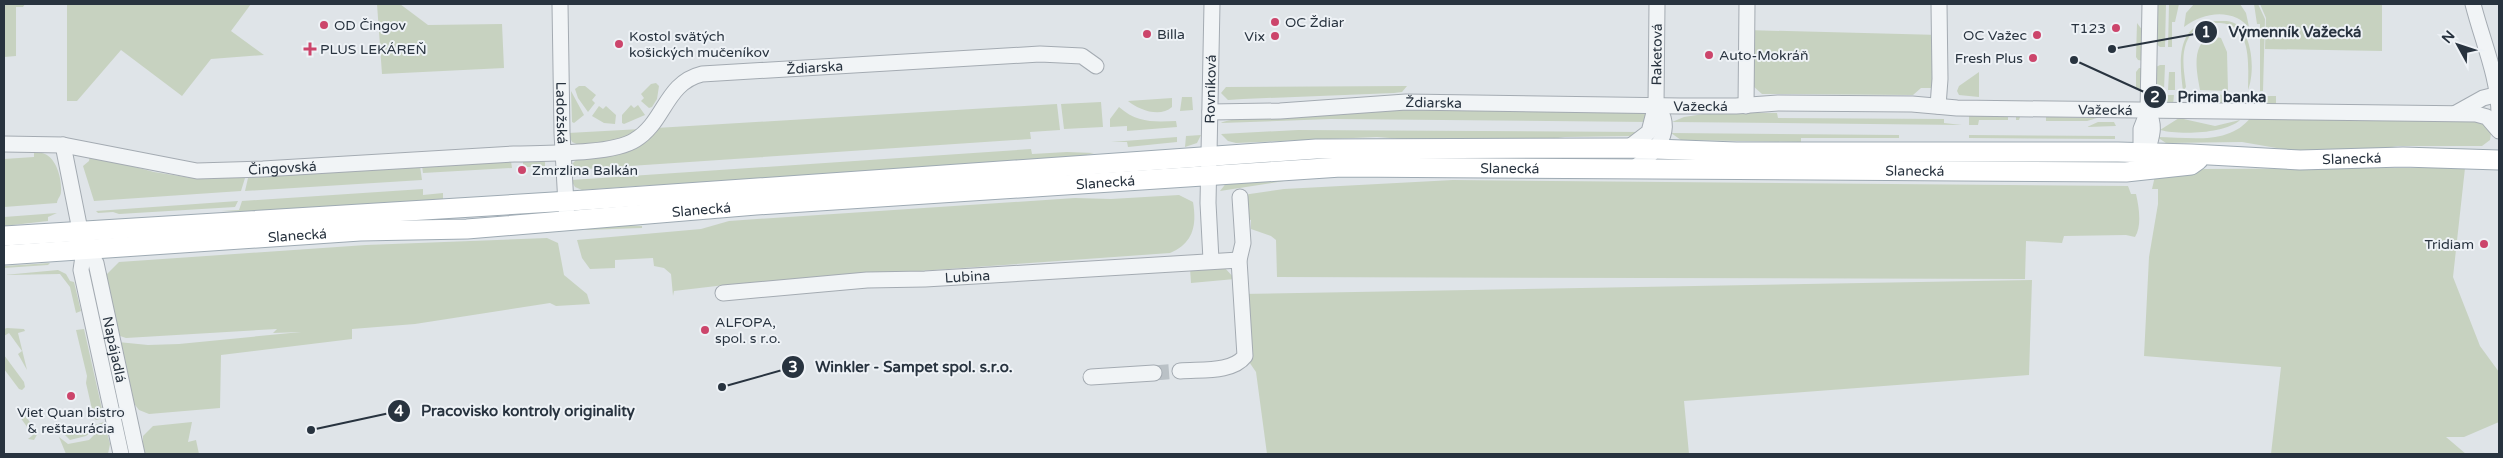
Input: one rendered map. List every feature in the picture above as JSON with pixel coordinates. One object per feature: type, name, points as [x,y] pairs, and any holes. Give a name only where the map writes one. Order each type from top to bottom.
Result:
[{"type":"main road","name":"Slanecká","points":[[4,236],[565,202],[1210,156],[1375,148],[1628,148],[2146,161],[2191,165],[2205,155],[2300,160],[2403,157],[2499,160]]},
{"type":"main road","name":"Slanecká","points":[[4,255],[360,231],[467,229],[766,204],[1341,167],[2126,172],[2146,161]]},
{"type":"street","name":"Ladožská","points":[[560,4],[563,151],[567,222]]},
{"type":"street","name":"Rovníková","points":[[1209,175],[1212,4]]},
{"type":"street","name":"Raketová","points":[[1628,148],[1649,132],[1656,105],[1657,4]]},
{"type":"street","name":"Važecká","points":[[1746,106],[1747,4]]},
{"type":"street","points":[[1938,106],[1940,79],[1939,4]]},
{"type":"street","points":[[2146,161],[2141,129],[2148,111],[2150,4]]},
{"type":"street","points":[[2473,4],[2498,94],[2499,115]]},
{"type":"street","name":"Ždiarska","points":[[563,151],[614,148],[637,139],[650,127],[682,82],[702,74],[1040,54],[1082,56],[1096,66]]},
{"type":"street","name":"Važecká","points":[[2452,115],[2478,101],[2498,94]]},
{"type":"street","name":"Ždiarska","points":[[1210,112],[1280,111],[1406,102],[1656,105]]},
{"type":"street","name":"Važecká","points":[[1656,105],[1746,106],[1778,103],[2148,111],[2481,115],[2493,122],[2499,130]]},
{"type":"street","name":"Raketová","points":[[1656,105],[1669,140],[1686,150]]},
{"type":"street","points":[[1634,168],[1656,149],[1670,114],[1680,106]]},
{"type":"street","name":"Čingovská","points":[[4,144],[63,146],[197,170],[263,169],[514,154],[547,154],[563,151]]},
{"type":"street","name":"Napájadlá","points":[[63,146],[84,250],[81,270],[120,454]]},
{"type":"street","points":[[2499,151],[2499,160]]},
{"type":"street","points":[[1209,175],[1210,260]]},
{"type":"street","points":[[1180,371],[1230,367],[1240,362],[1245,356],[1240,260],[1243,242],[1240,197]]},
{"type":"street","name":"Napájadlá","points":[[84,250],[96,263],[137,454]]},
{"type":"street","name":"Lubina","points":[[723,293],[867,280],[925,279],[1210,260],[1240,260]]},
{"type":"street","points":[[1091,377],[1154,373]]},
{"type":"green space","points":[[4,4],[25,4],[23,7],[16,7],[16,56],[4,57]]},
{"type":"green space","points":[[251,4],[231,31],[264,55],[211,59],[182,96],[121,50],[77,101],[67,101],[67,5]]},
{"type":"green space","points":[[377,4],[400,4],[428,25],[502,24],[504,68],[382,74]]},
{"type":"green space","points":[[2155,4],[2166,4],[2165,47],[2160,47],[2156,44]]},
{"type":"green space","points":[[2169,4],[2179,4],[2175,22],[2172,22],[2172,47],[2168,47]]},
{"type":"green space","points":[[2194,4],[2240,4],[2246,13],[2249,27],[2237,18],[2216,14],[2203,17],[2184,27],[2186,13]]},
{"type":"green space","points":[[2254,4],[2258,4],[2265,19],[2263,91],[2260,91],[2260,24],[2257,24]]},
{"type":"green space","points":[[2260,4],[2382,4],[2382,51],[2265,49],[2266,18]]},
{"type":"green space","points":[[2217,21],[2236,24],[2242,29],[2246,37],[2252,65],[2248,90],[2248,59],[2243,39],[2231,25],[2217,23],[2197,27],[2187,40],[2184,55],[2186,87],[2183,91],[2181,55],[2187,35],[2194,28],[2204,23]]},
{"type":"green space","points":[[2137,23],[2143,31],[2144,61],[2138,60],[2136,57]]},
{"type":"green space","points":[[1746,30],[1940,35],[1931,88],[1921,88],[1913,95],[1762,94],[1753,86]]},
{"type":"green space","points":[[2212,36],[2221,38],[2227,52],[2228,91],[2200,90],[2197,68],[2198,52],[2200,45]]},
{"type":"green space","points":[[2165,65],[2164,90],[2154,90],[2156,67]]},
{"type":"green space","points":[[2139,68],[2143,68],[2143,90],[2136,89],[2136,72]]},
{"type":"green space","points":[[1979,72],[1979,97],[1959,95],[1957,91],[1959,86]]},
{"type":"green space","points":[[2169,72],[2175,72],[2175,90],[2168,90]]},
{"type":"green space","points":[[656,83],[659,86],[657,99],[652,107],[649,108],[641,101],[644,98],[641,94],[651,84]]},
{"type":"green space","points":[[579,86],[585,86],[596,95],[592,100],[595,103],[588,112],[578,98],[575,89]]},
{"type":"green space","points":[[1407,86],[1402,92],[1394,93],[1228,100],[1221,93],[1226,87]]},
{"type":"green space","points":[[571,91],[584,115],[574,123],[572,122]]},
{"type":"green space","points":[[2201,94],[2228,95],[2222,105],[2208,104]]},
{"type":"green space","points":[[2154,95],[2174,95],[2173,105],[2158,104]]},
{"type":"green space","points":[[2262,96],[2276,96],[2276,107],[2263,107]]},
{"type":"green space","points":[[1182,97],[1192,97],[1193,110],[1180,111]]},
{"type":"green space","points":[[1172,98],[1172,107],[1162,112],[1150,112],[1128,101]]},
{"type":"green space","points":[[1101,102],[1103,127],[1064,129],[1061,104]]},
{"type":"green space","points":[[1057,104],[1060,130],[1030,132],[1031,139],[570,170],[571,165],[577,159],[656,128]]},
{"type":"green space","points":[[631,105],[634,108],[638,105],[645,115],[624,124],[622,123],[622,115]]},
{"type":"green space","points":[[599,106],[603,109],[606,106],[616,115],[615,124],[604,123],[592,116]]},
{"type":"green space","points":[[1119,107],[1139,119],[1176,121],[1177,127],[1127,131],[1127,126],[1110,127],[1110,119]]},
{"type":"green space","points":[[1407,109],[1642,111],[1647,116],[1648,122],[1331,119],[1221,123],[1231,120],[1277,115]]},
{"type":"green space","points":[[1716,112],[1777,113],[1778,118],[1944,119],[1944,123],[1962,125],[1672,122],[1684,117]]},
{"type":"green space","points":[[1969,115],[2008,115],[2008,120],[1979,120],[1978,125],[1969,125]]},
{"type":"green space","points":[[2016,116],[2097,118],[2087,121],[2046,121],[2046,117],[2020,117],[2019,120],[2016,120]]},
{"type":"green space","points":[[2251,117],[2478,121],[2484,123],[2491,134],[2490,140],[2482,146],[2398,146],[2367,151],[2300,152],[2242,142],[2166,143],[2157,137],[2208,138],[2220,136],[2242,126]]},
{"type":"green space","points":[[2179,118],[2215,126],[2240,120],[2233,125],[2213,131],[2178,133],[2160,130]]},
{"type":"green space","points":[[2098,122],[2114,122],[2116,126],[2087,127]]},
{"type":"green space","points":[[641,129],[625,140],[579,145],[572,142],[568,133]]},
{"type":"green space","points":[[1298,130],[1643,132],[1634,136],[1565,137],[1528,142],[1451,143],[1377,137],[1236,143],[1228,141],[1221,134]]},
{"type":"green space","points":[[1671,133],[1899,135],[1899,138],[1801,138],[1801,142],[1681,140]]},
{"type":"green space","points":[[1201,135],[1197,143],[1185,147],[1186,136]]},
{"type":"green space","points":[[1969,135],[2115,136],[2115,139],[1969,138]]},
{"type":"green space","points":[[1177,137],[1177,142],[1128,147],[1127,142],[1111,142]]},
{"type":"green space","points":[[1031,149],[1032,154],[1094,153],[1066,160],[702,187],[652,185],[582,190],[575,187],[571,180]]},
{"type":"green space","points":[[34,150],[42,150],[42,153],[51,158],[57,168],[61,193],[57,203],[4,207],[4,159],[34,157]]},
{"type":"green space","points":[[90,155],[154,172],[192,178],[245,178],[241,191],[94,201],[83,166],[89,161]]},
{"type":"green space","points":[[545,160],[545,171],[534,172],[533,167],[523,167],[523,162]]},
{"type":"green space","points":[[511,161],[512,168],[423,173],[422,166]]},
{"type":"green space","points":[[420,166],[422,180],[245,191],[248,178]]},
{"type":"green space","points":[[2465,168],[2453,277],[2480,346],[2499,372],[2499,422],[2464,437],[2446,437],[2466,454],[2271,454],[2281,367],[2144,356],[2149,257],[2158,204],[2158,189],[2152,189],[2155,176],[2162,173],[2205,169]]},
{"type":"green space","points":[[1241,178],[1284,181],[1220,191],[1227,182]]},
{"type":"green space","points":[[1453,180],[2128,186],[2131,194],[2136,194],[2139,210],[2139,227],[2135,237],[2126,235],[2064,236],[2062,243],[2026,241],[2025,279],[1277,277],[1276,240],[1271,236],[1251,229],[1251,220],[1244,218],[1243,195],[1284,189]]},
{"type":"green space","points":[[423,189],[423,195],[443,193],[443,199],[388,208],[332,212],[221,211],[239,210],[242,201]]},
{"type":"green space","points":[[1179,195],[1193,202],[1194,226],[1192,233],[1184,244],[1170,253],[725,285],[674,291],[673,296],[671,274],[664,268],[654,266],[653,258],[615,260],[615,268],[590,269],[582,258],[577,240],[701,229],[729,221],[1075,198],[1111,199]]},
{"type":"green space","points":[[238,201],[235,207],[119,214],[113,212],[98,213],[96,211]]},
{"type":"green space","points":[[57,213],[48,217],[48,221],[4,226],[4,217]]},
{"type":"green space","points":[[616,225],[642,226],[642,228],[581,230]]},
{"type":"green space","points":[[547,238],[558,243],[564,275],[587,294],[590,304],[556,306],[550,303],[415,324],[352,329],[352,339],[221,355],[220,408],[149,414],[139,410],[132,401],[118,342],[148,345],[179,344],[301,332],[273,333],[277,329],[126,338],[117,335],[104,277],[119,262],[366,245]]},
{"type":"green space","points":[[50,263],[48,265],[4,268],[4,266]]},
{"type":"green space","points":[[1224,267],[1235,279],[1191,283],[1190,268]]},
{"type":"green space","points":[[58,270],[66,274],[70,281],[74,282],[81,311],[76,313],[70,287],[60,274],[4,275]]},
{"type":"green space","points":[[93,277],[122,405],[117,406],[89,278]]},
{"type":"green space","points":[[2032,280],[2029,375],[1684,401],[1689,454],[1267,454],[1256,372],[1245,356],[1240,294]]},
{"type":"green space","points":[[4,329],[24,329],[25,331],[18,333],[27,370],[18,354],[22,351],[9,333],[4,336]]},
{"type":"green space","points":[[84,329],[104,418],[96,420],[86,383],[87,376],[76,330]]},
{"type":"green space","points":[[4,355],[24,382],[25,387],[22,390],[19,389],[4,369]]},
{"type":"green space","points":[[21,410],[38,433],[34,440],[28,439],[33,435],[17,413]]},
{"type":"green space","points":[[104,422],[110,444],[108,454],[66,454],[59,437],[68,444],[89,440],[95,434],[95,425]]},
{"type":"green space","points":[[192,422],[188,442],[196,440],[199,454],[143,454],[143,436],[153,426]]},
{"type":"green space","points":[[90,425],[91,432],[86,436],[70,440],[64,434],[77,431],[79,428],[80,433],[87,431],[86,426]]},
{"type":"tunnel","points":[[1154,373],[1180,371]]},
{"type":"place","name":"OC Ždiar","points":[[1275,22]]},
{"type":"place","name":"OD Čingov","points":[[324,25]]},
{"type":"place","name":"T123","points":[[2116,28]]},
{"type":"place","name":"Billa","points":[[1147,34]]},
{"type":"place","name":"OC Važec","points":[[2037,35]]},
{"type":"place","name":"Vix","points":[[1275,36]]},
{"type":"place","name":"Kostol svätých košických mučeníkov","points":[[619,44]]},
{"type":"place","name":"PLUS LEKÁREŇ","points":[[310,49]]},
{"type":"place","name":"Výmenník Važecká","points":[[2112,49]]},
{"type":"place","name":"Auto-Mokráň","points":[[1709,55]]},
{"type":"place","name":"Fresh Plus","points":[[2033,58]]},
{"type":"place","name":"Prima banka","points":[[2074,60]]},
{"type":"place","name":"Zmrzlina Balkán","points":[[522,170]]},
{"type":"place","name":"Tridiam","points":[[2484,244]]},
{"type":"place","name":"ALFOPA, spol. s r.o.","points":[[705,330]]},
{"type":"place","name":"Winkler - Sampet spol. s.r.o.","points":[[722,387]]},
{"type":"place","name":"Viet Quan bistro & reštaurácia","points":[[71,396]]},
{"type":"place","name":"Pracovisko kontroly originality","points":[[311,430]]}]
